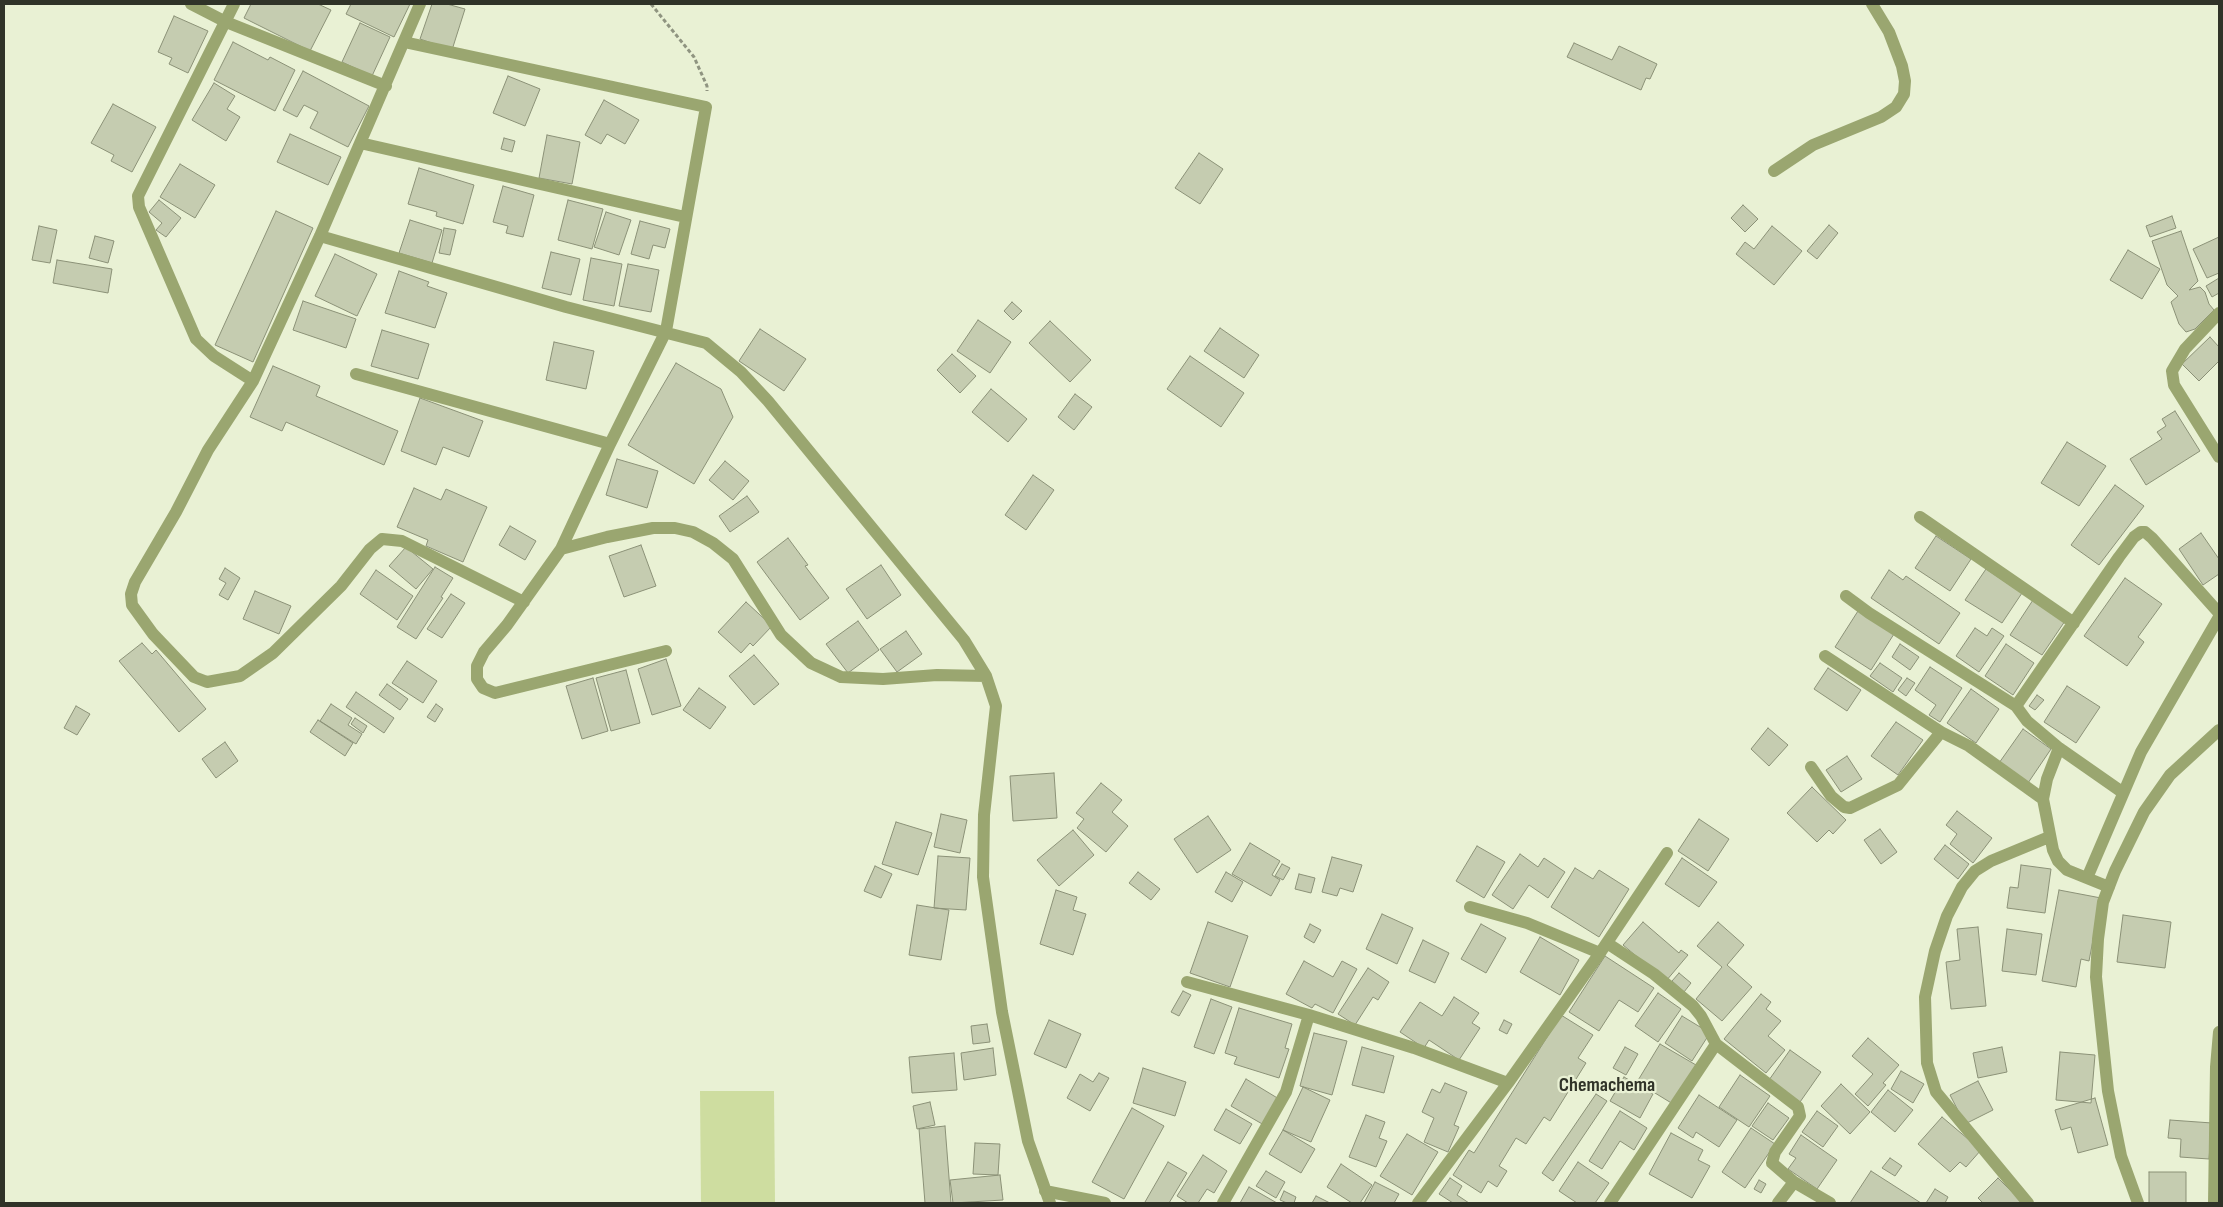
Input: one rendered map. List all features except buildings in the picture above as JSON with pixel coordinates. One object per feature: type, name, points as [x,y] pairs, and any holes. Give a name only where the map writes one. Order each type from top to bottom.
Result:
[{"type":"street","points":[[191,4],[226,22],[386,86]]},
{"type":"street","points":[[234,4],[138,196],[138,207],[196,339],[214,356],[253,381]]},
{"type":"street","points":[[420,4],[320,236],[253,381],[208,450],[176,512],[135,582],[131,594],[132,605],[153,634],[194,677],[207,682],[240,676],[274,653],[341,586],[370,549],[382,538],[402,541],[524,602]]},
{"type":"street","points":[[1774,171],[1813,145],[1881,117],[1896,106],[1904,94],[1905,81],[1902,66],[1889,32],[1872,4]]},
{"type":"street","points":[[404,42],[706,107],[666,332],[610,444],[562,550],[484,652],[477,666],[477,679],[483,688],[495,693],[666,651]]},
{"type":"street","points":[[360,143],[685,217]]},
{"type":"street","points":[[320,236],[566,307],[706,343],[741,372],[774,408],[964,640],[986,676],[996,706],[984,815],[984,877],[1002,1012],[1028,1141],[1050,1203]]},
{"type":"street","points":[[2219,313],[2185,349],[2172,371],[2174,386],[2219,458]]},
{"type":"street","points":[[356,374],[610,444]]},
{"type":"street","points":[[1920,517],[2074,623]]},
{"type":"street","points":[[562,550],[607,537],[653,528],[675,528],[693,532],[713,543],[733,560],[781,635],[811,663],[841,678],[883,679],[937,675],[986,676]]},
{"type":"street","points":[[2016,706],[2119,557],[2134,537],[2141,532],[2145,532],[2152,538],[2219,613]]},
{"type":"street","points":[[1846,596],[1869,613],[2016,706],[2027,721],[2059,748],[2122,792]]},
{"type":"street","points":[[2087,878],[2122,792],[2141,752],[2219,617]]},
{"type":"street","points":[[1825,656],[1941,732],[1969,746],[2043,800]]},
{"type":"street","points":[[2138,1203],[2121,1156],[2113,1122],[2096,976],[2103,902],[2130,839],[2144,812],[2170,775],[2219,730]]},
{"type":"street","points":[[1811,767],[1831,796],[1850,808],[1898,785],[1941,732]]},
{"type":"street","points":[[2059,748],[2047,779],[2043,800],[2049,837],[2058,861],[2067,870],[2109,887]]},
{"type":"street","points":[[2028,1203],[1936,1092],[1927,1063],[1926,997],[1935,951],[1947,916],[1962,887],[1975,871],[1991,861],[2049,837]]},
{"type":"street","points":[[1418,1203],[1508,1083],[1667,853]]},
{"type":"street","points":[[1470,907],[1527,923],[1603,948],[1654,974],[1693,1006],[1701,1016],[1716,1044],[1801,1111],[1800,1116],[1772,1158],[1772,1164],[1794,1182],[1830,1203]]},
{"type":"street","points":[[1187,982],[1309,1015],[1414,1048],[1508,1083]]},
{"type":"street","points":[[1223,1203],[1286,1092],[1309,1015]]},
{"type":"street","points":[[2214,1203],[2216,1067],[2219,1032]]},
{"type":"street","points":[[1610,1203],[1716,1044]]},
{"type":"street","points":[[1778,1203],[1794,1182]]},
{"type":"street","points":[[1045,1191],[1105,1203]]},
{"type":"path","points":[[651,4],[694,57],[707,86],[706,107]]},
{"type":"green space","points":[[700,1091],[774,1091],[775,1203],[701,1203]]},
{"type":"district","name":"Chemachema","points":[[1607,1086]]}]
